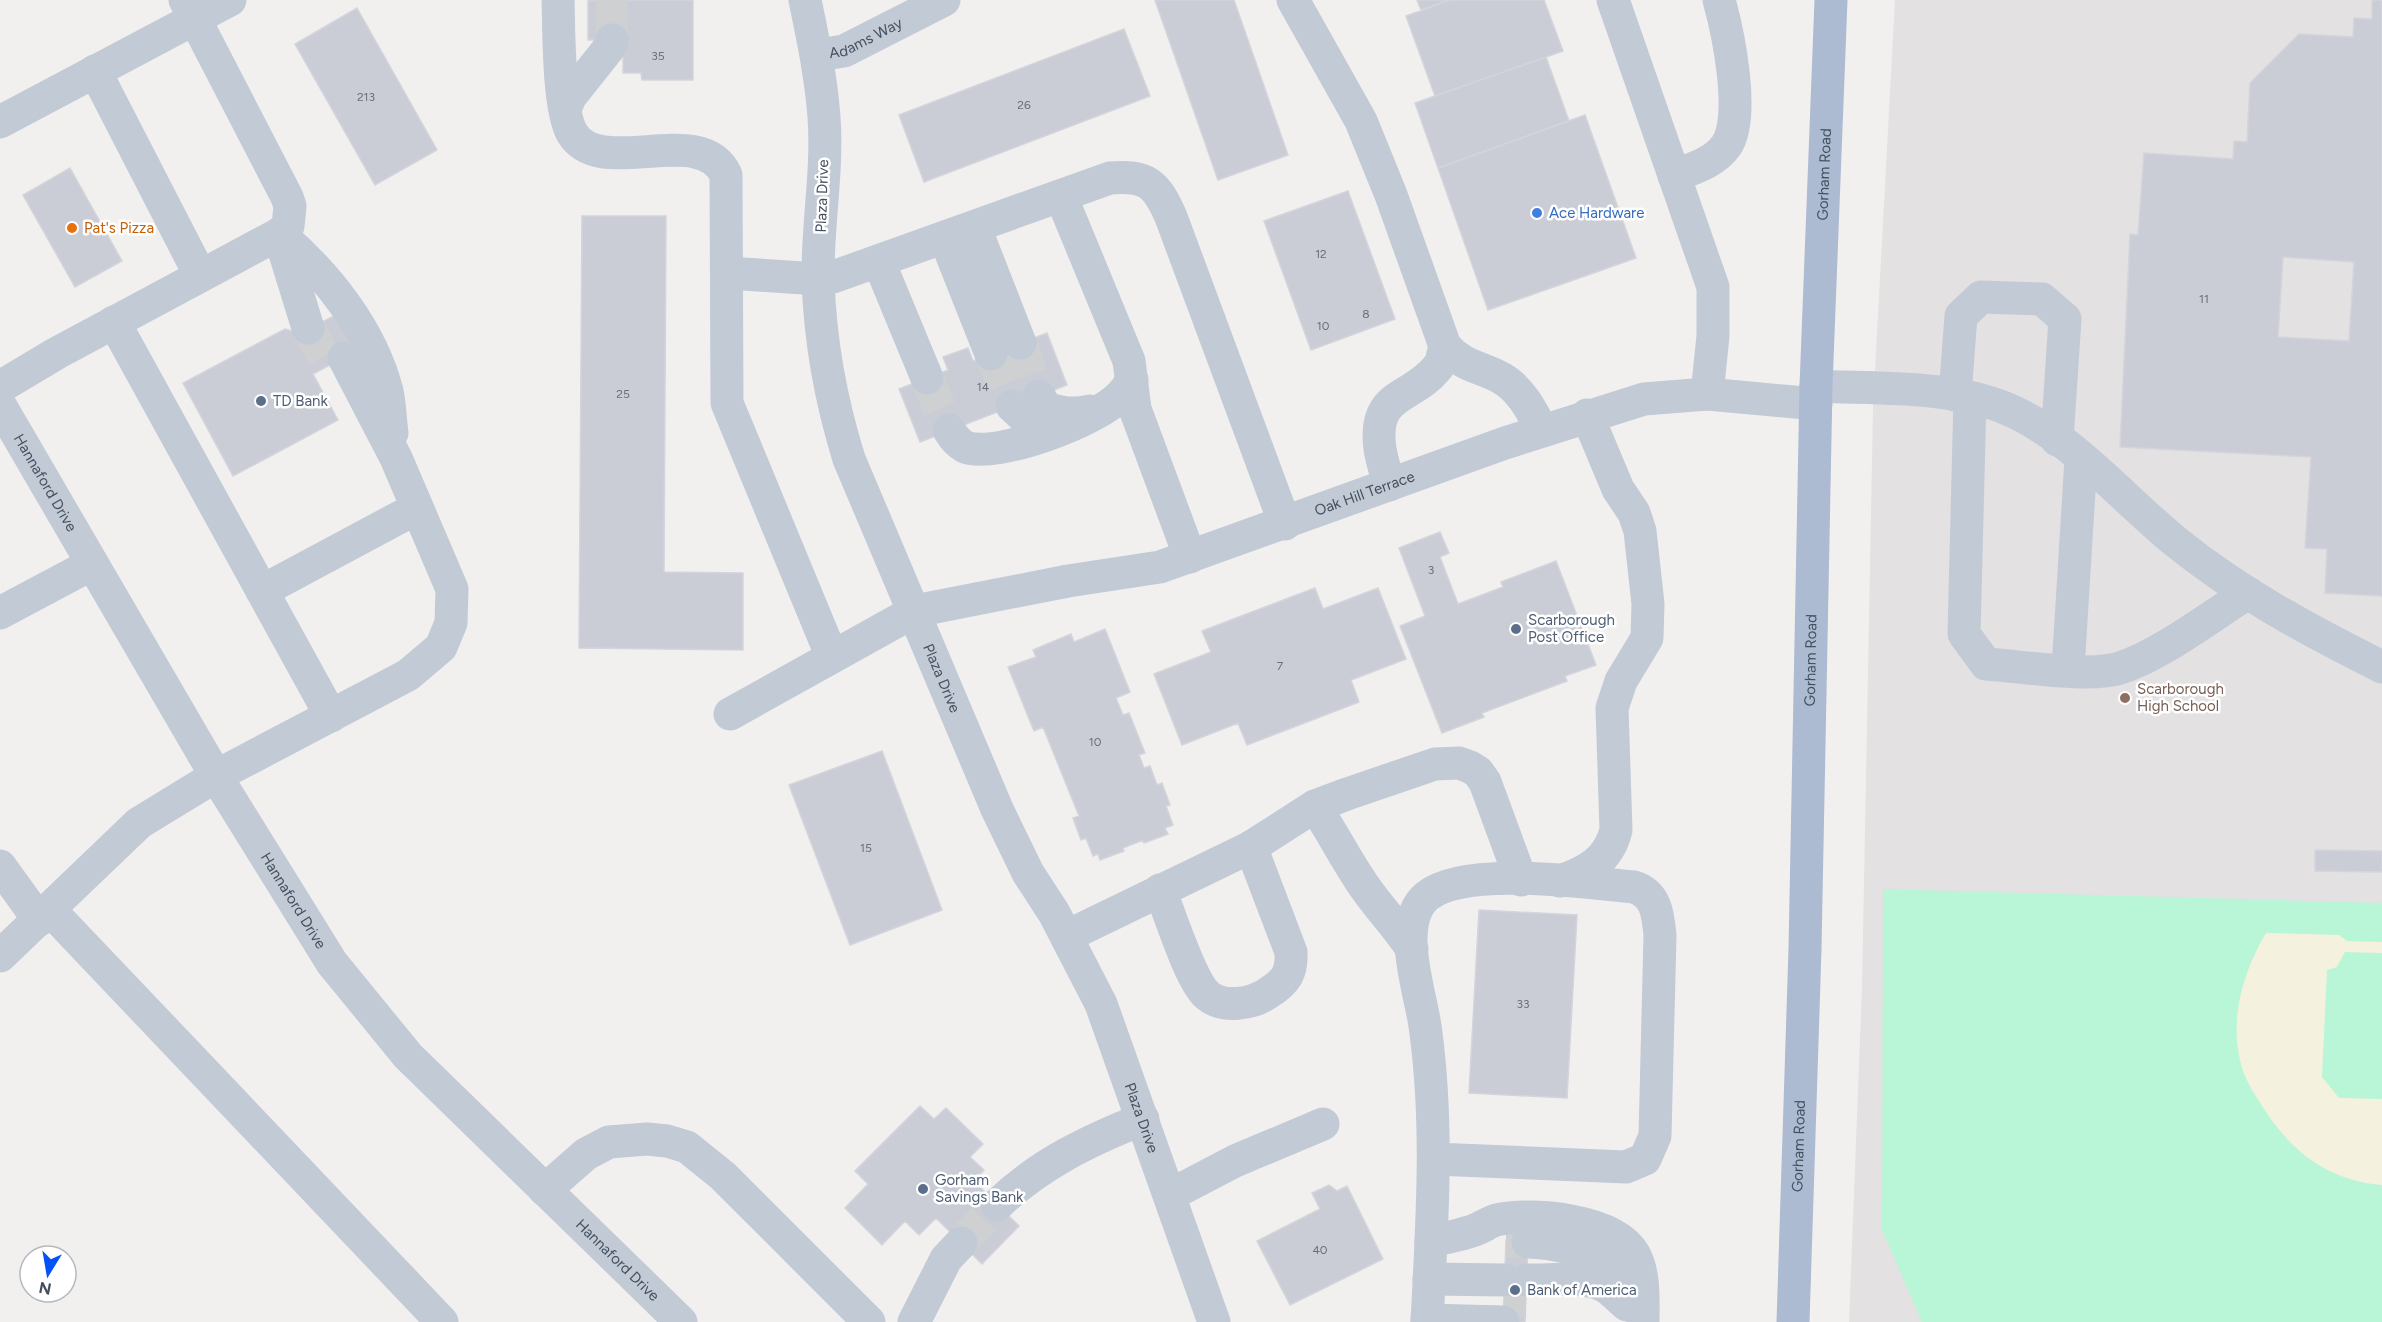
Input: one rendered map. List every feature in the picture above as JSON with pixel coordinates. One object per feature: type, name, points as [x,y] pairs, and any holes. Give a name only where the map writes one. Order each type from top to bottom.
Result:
[{"type":"main road","name":"Gorham Road","points":[[1793,1322],[1805,949],[1816,395],[1831,0]]},
{"type":"street","points":[[0,123],[95,71],[190,9],[230,0]]},
{"type":"street","points":[[558,0],[559,48],[565,100],[573,134],[586,145],[603,151],[690,152],[710,155],[722,165],[728,187],[727,403],[832,657]]},
{"type":"street","name":"Plaza Drive","points":[[805,0],[818,55],[824,118],[818,279],[827,373],[837,422],[849,459],[997,809],[1028,873],[1066,936],[1101,1004],[1214,1322]]},
{"type":"street","name":"Adams Way","points":[[818,55],[844,51],[945,0]]},
{"type":"street","points":[[1293,0],[1361,121],[1391,195],[1445,346],[1456,359],[1505,380],[1524,398],[1542,430]]},
{"type":"street","points":[[1612,0],[1713,287],[1713,336],[1707,394]]},
{"type":"street","points":[[1674,176],[1714,158],[1727,146],[1731,133],[1734,71],[1730,43],[1719,0]]},
{"type":"street","points":[[0,387],[114,322],[286,230],[289,223],[287,197],[190,9]]},
{"type":"street","points":[[565,100],[595,50],[605,40]]},
{"type":"street","points":[[95,71],[200,275]]},
{"type":"street","points":[[728,273],[833,278],[1110,178],[1136,176],[1153,187],[1163,200],[1285,524]]},
{"type":"street","points":[[1061,196],[1129,361],[1135,409],[1190,557]]},
{"type":"street","points":[[960,233],[1006,348]]},
{"type":"street","points":[[279,234],[316,324]]},
{"type":"street","points":[[279,234],[310,260],[346,307],[366,341],[387,393],[396,458]]},
{"type":"street","points":[[879,262],[927,378]]},
{"type":"street","points":[[2068,669],[2069,449],[2065,319],[2042,299],[1981,297],[1961,316],[1964,634],[1986,664],[2093,671],[2119,668],[2149,655],[2248,593]]},
{"type":"street","points":[[114,322],[331,716]]},
{"type":"street","points":[[1389,485],[1380,448],[1381,423],[1385,408],[1402,393],[1425,380],[1439,366],[1445,346]]},
{"type":"street","points":[[0,956],[139,823],[216,776],[408,675],[441,647],[451,623],[452,590],[396,458],[336,362]]},
{"type":"street","points":[[949,430],[955,440],[965,446],[997,449],[1012,447],[1093,415],[1121,396],[1132,380]]},
{"type":"street","name":"Oak Hill Terrace","points":[[730,714],[915,611],[1068,581],[1121,575],[1160,567],[1587,415],[1644,399],[1707,394],[1962,397],[1997,405],[2022,416],[2069,449],[2177,543],[2248,593],[2306,629],[2382,667]]},
{"type":"street","points":[[1058,429],[1028,421],[1026,401],[1054,411],[1078,414],[1106,407]]},
{"type":"street","name":"Hannaford Drive","points":[[0,405],[216,776],[332,963],[408,1056],[681,1322]]},
{"type":"street","points":[[1560,881],[1581,874],[1598,862],[1612,843],[1616,830],[1612,708],[1621,681],[1644,645],[1648,627],[1640,531],[1634,513],[1618,489],[1587,415]]},
{"type":"street","points":[[262,591],[417,508]]},
{"type":"street","points":[[0,613],[92,564]]},
{"type":"street","points":[[1066,936],[1251,847],[1315,806],[1435,764],[1459,764],[1478,772],[1485,782],[1521,880]]},
{"type":"street","points":[[1315,806],[1363,885],[1378,906],[1396,924],[1412,949]]},
{"type":"street","points":[[1160,890],[1193,973],[1206,994],[1228,1004],[1266,995],[1287,979],[1292,966],[1291,952],[1251,847]]},
{"type":"street","points":[[0,866],[45,915],[127,994],[442,1322]]},
{"type":"street","points":[[1434,1159],[1626,1167],[1645,1159],[1655,1136],[1660,935],[1654,903],[1643,890],[1634,887],[1560,881],[1473,879],[1429,894],[1412,915],[1412,949],[1432,1087],[1434,1159],[1428,1305],[1513,1297],[1598,1284],[1609,1289],[1640,1316]]},
{"type":"street","points":[[998,1206],[1005,1180],[1034,1164],[1060,1157],[1143,1119]]},
{"type":"street","points":[[1170,1195],[1235,1161],[1323,1124]]},
{"type":"street","points":[[545,1190],[586,1154],[609,1142],[647,1139],[667,1141],[687,1147],[723,1176],[869,1322]]},
{"type":"street","points":[[1431,1241],[1462,1235],[1494,1221],[1568,1220],[1607,1230],[1633,1253],[1638,1265],[1640,1316]]},
{"type":"street","points":[[1431,1241],[1517,1242],[1567,1246],[1583,1251],[1614,1271],[1640,1316]]},
{"type":"street","points":[[918,1312],[961,1243]]},
{"type":"shaded area","name":"Scarborough High School","points":[[1895,0],[2382,0],[2382,1322],[1849,1322],[1862,988],[1873,408]]},
{"type":"green space","points":[[1883,889],[2382,903],[2382,1322],[1922,1322],[1882,1230]]},
{"type":"sand","points":[[2266,933],[2339,935],[2347,941],[2382,942],[2382,953],[2345,952],[2337,967],[2327,970],[2322,1077],[2339,1098],[2382,1099],[2382,1185],[2343,1177],[2310,1159],[2282,1134],[2246,1079],[2238,1047],[2240,996],[2251,963]]},
{"type":"building","points":[[588,0],[693,0],[693,80],[642,80],[641,73],[623,73],[623,40],[588,40]]},
{"type":"building","points":[[1155,0],[1234,0],[1288,155],[1218,180]]},
{"type":"building","points":[[1417,0],[1450,0],[1421,10]]},
{"type":"building","points":[[1450,0],[1544,0],[1563,51],[1435,96],[1406,16]]},
{"type":"building","points":[[2372,0],[2382,0],[2382,596],[2325,593],[2327,549],[2305,548],[2311,457],[2120,447],[2130,234],[2138,235],[2144,153],[2233,159],[2234,141],[2247,142],[2250,83],[2299,34],[2353,37],[2354,18],[2372,19]],"holes":[[[2283,257],[2354,262],[2349,341],[2278,337]]]},
{"type":"building","points":[[357,8],[437,150],[375,185],[295,44]]},
{"type":"building","points":[[1124,29],[1150,96],[924,182],[899,115]]},
{"type":"building","points":[[1546,57],[1569,121],[1438,168],[1415,103]]},
{"type":"building","name":"Ace Hardware","points":[[1585,115],[1636,258],[1488,310],[1438,168]]},
{"type":"building","name":"Pat's Pizza","points":[[70,168],[122,261],[75,287],[23,195]]},
{"type":"building","points":[[1348,191],[1395,319],[1311,350],[1264,221]]},
{"type":"building","points":[[582,216],[666,216],[664,572],[743,573],[743,650],[579,648]]},
{"type":"building","name":"TD Bank","points":[[336,315],[356,351],[313,374],[338,420],[233,476],[183,383],[285,329],[300,333]]},
{"type":"building","points":[[1047,333],[1067,385],[920,442],[899,389],[948,370],[943,357],[968,348],[973,361]]},
{"type":"building","points":[[1440,532],[1449,553],[1440,557],[1458,604],[1503,587],[1501,582],[1556,561],[1596,665],[1565,676],[1567,681],[1482,713],[1484,717],[1442,733],[1400,626],[1425,616],[1399,548]]},
{"type":"building","points":[[1315,588],[1323,609],[1378,588],[1406,659],[1351,680],[1359,702],[1247,745],[1238,723],[1182,745],[1154,674],[1211,652],[1202,631]]},
{"type":"building","points":[[1105,629],[1130,692],[1116,698],[1123,715],[1129,713],[1145,753],[1139,755],[1144,768],[1150,766],[1157,785],[1162,783],[1170,805],[1166,806],[1173,825],[1165,828],[1168,834],[1144,843],[1143,840],[1123,848],[1124,851],[1100,860],[1098,854],[1093,856],[1086,838],[1081,840],[1073,818],[1079,816],[1043,727],[1034,731],[1008,667],[1036,657],[1033,650],[1071,634],[1074,642]]},
{"type":"building","points":[[882,751],[942,910],[850,945],[789,785]]},
{"type":"building","points":[[2315,850],[2382,851],[2382,872],[2315,871]]},
{"type":"building","points":[[1479,910],[1577,915],[1567,1098],[1469,1093]]},
{"type":"building","name":"Gorham Savings Bank","points":[[920,1106],[934,1119],[946,1108],[983,1144],[970,1157],[984,1170],[974,1181],[1019,1226],[982,1264],[936,1218],[919,1235],[905,1221],[882,1245],[845,1208],[868,1184],[855,1171]]},
{"type":"building","points":[[1329,1185],[1337,1191],[1347,1186],[1383,1259],[1290,1305],[1257,1241],[1320,1209],[1312,1193]]},
{"type":"building","name":"Bank of America","points":[[1506,1240],[1528,1241],[1525,1322],[1503,1322]]},
{"type":"tunnel","points":[[612,0],[612,40]]},
{"type":"tunnel","points":[[308,328],[329,366]]},
{"type":"tunnel","points":[[1020,343],[1039,396]]},
{"type":"tunnel","points":[[991,354],[1012,406]]},
{"type":"tunnel","points":[[927,378],[949,430]]},
{"type":"tunnel","points":[[961,1243],[997,1205]]},
{"type":"tunnel","points":[[1506,1242],[1528,1242]]},
{"type":"tunnel","points":[[1504,1301],[1526,1301]]},
{"type":"place","name":"Ace Hardware","points":[[1537,213]]},
{"type":"place","name":"Pat's Pizza","points":[[72,228]]},
{"type":"place","name":"TD Bank","points":[[261,401]]},
{"type":"place","name":"Scarborough Post Office","points":[[1516,629]]},
{"type":"place","name":"Scarborough High School","points":[[2125,698]]},
{"type":"place","name":"Gorham Savings Bank","points":[[923,1189]]},
{"type":"place","name":"Bank of America","points":[[1515,1290]]}]
